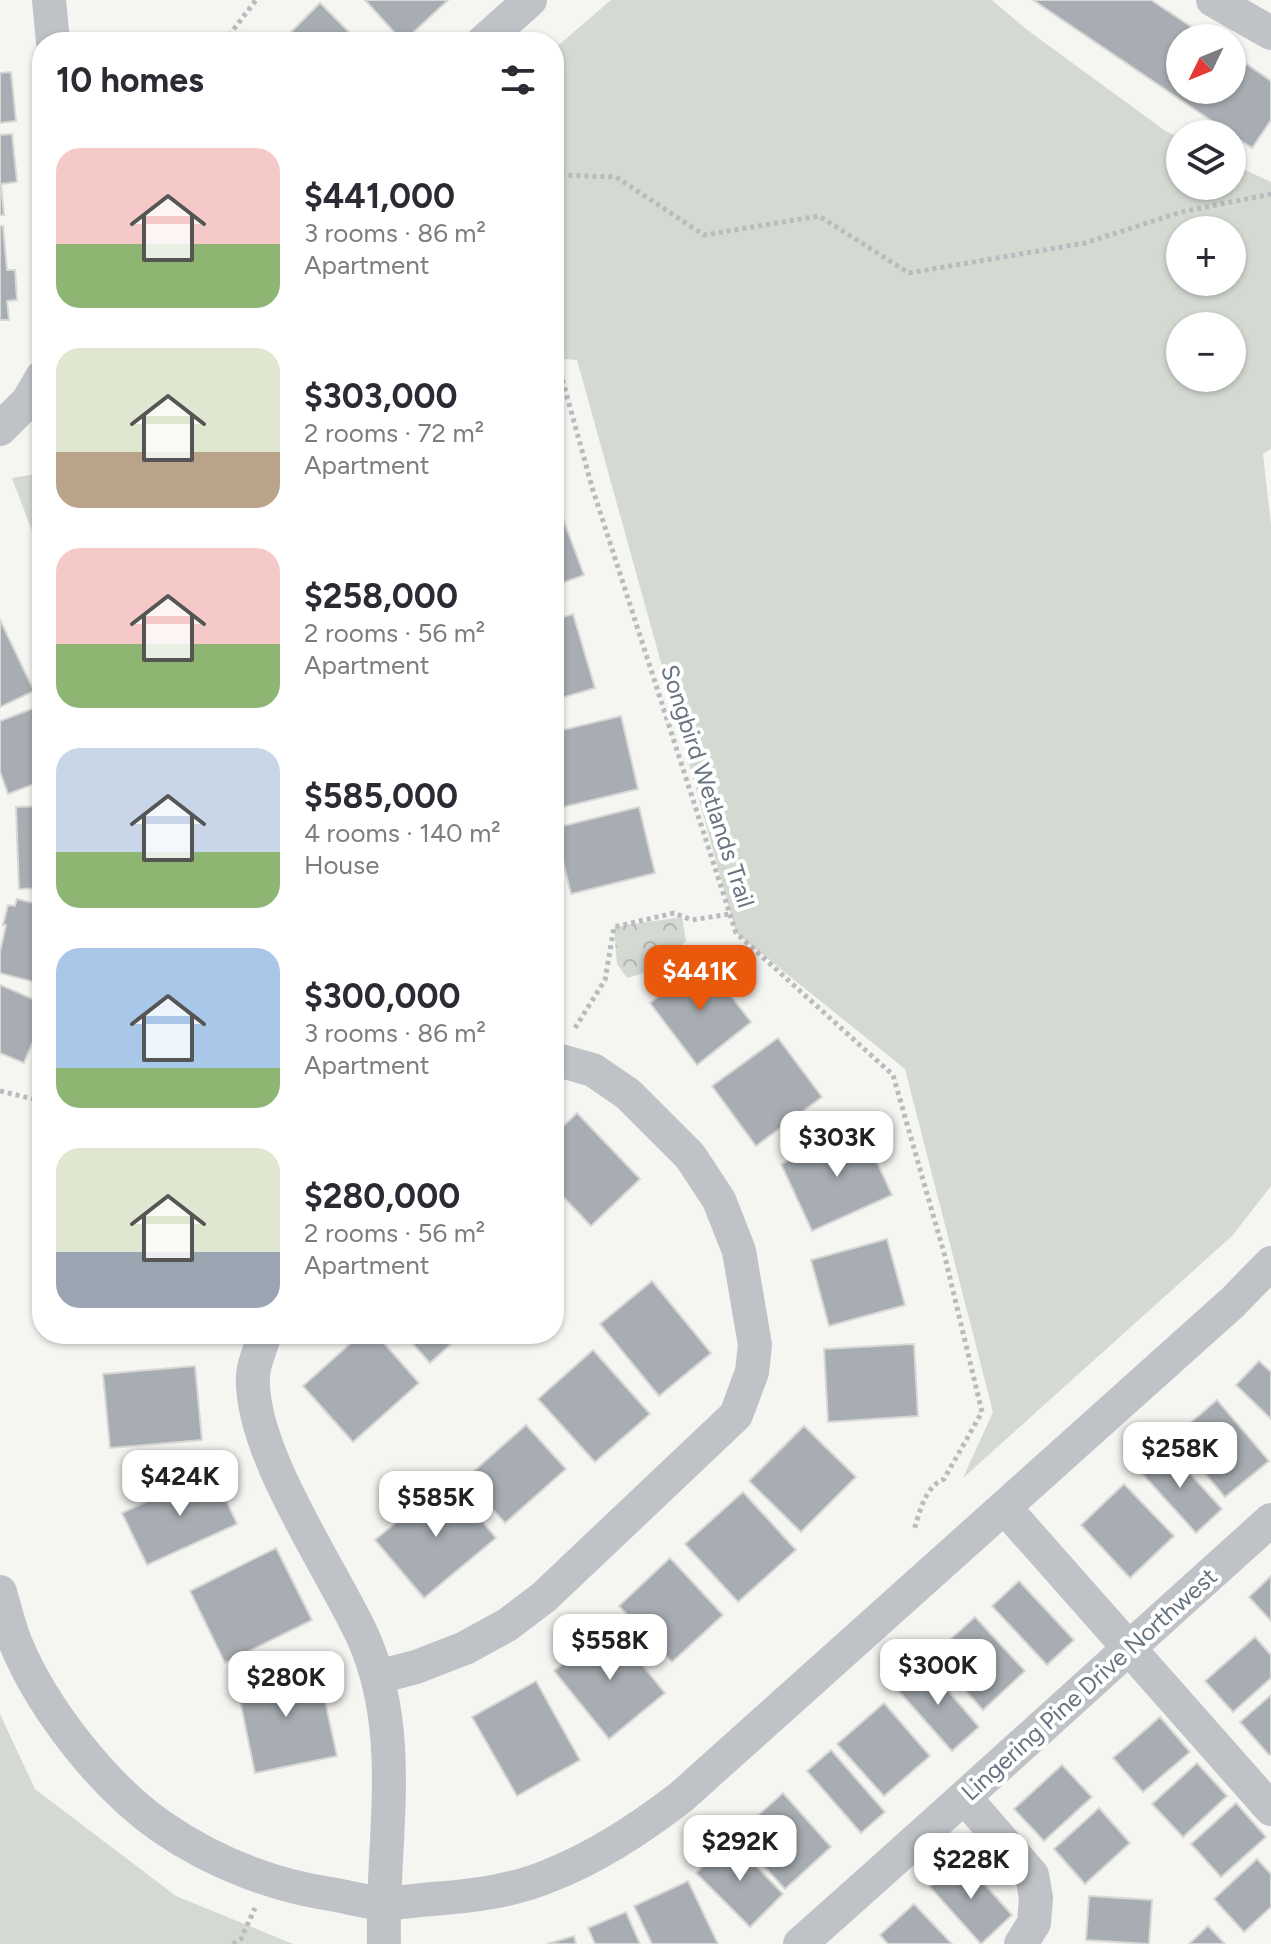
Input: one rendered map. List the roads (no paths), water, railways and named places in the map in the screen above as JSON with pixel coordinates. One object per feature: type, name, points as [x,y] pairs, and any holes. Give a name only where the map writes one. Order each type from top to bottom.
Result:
[{"type":"street","points":[[49,0],[52,32]]},
{"type":"street","points":[[494,32],[530,0]]},
{"type":"street","points":[[1213,0],[1271,33]]},
{"type":"street","points":[[0,429],[32,394]]},
{"type":"street","points":[[378,1677],[416,1667],[465,1648],[507,1625],[544,1597],[736,1415],[748,1386],[755,1345],[749,1300],[739,1251],[719,1200],[690,1156],[628,1094],[593,1070],[564,1062]]},
{"type":"street","points":[[0,1592],[15,1643],[39,1691],[78,1746],[115,1786],[161,1827],[254,1875],[306,1890],[383,1903],[483,1895],[550,1876],[599,1852],[646,1825],[681,1797],[1233,1302],[1271,1263]]},
{"type":"street","points":[[262,1344],[253,1374],[263,1434],[278,1472],[363,1638],[378,1677],[387,1733],[391,1800],[383,1903],[384,1944]]},
{"type":"street","points":[[1005,1508],[1271,1809]]},
{"type":"street","name":"Lingering Pine Drive Northwest","points":[[800,1944],[1271,1520]]},
{"type":"street","points":[[965,1798],[1032,1875],[1036,1898],[1034,1923],[1021,1944]]}]
